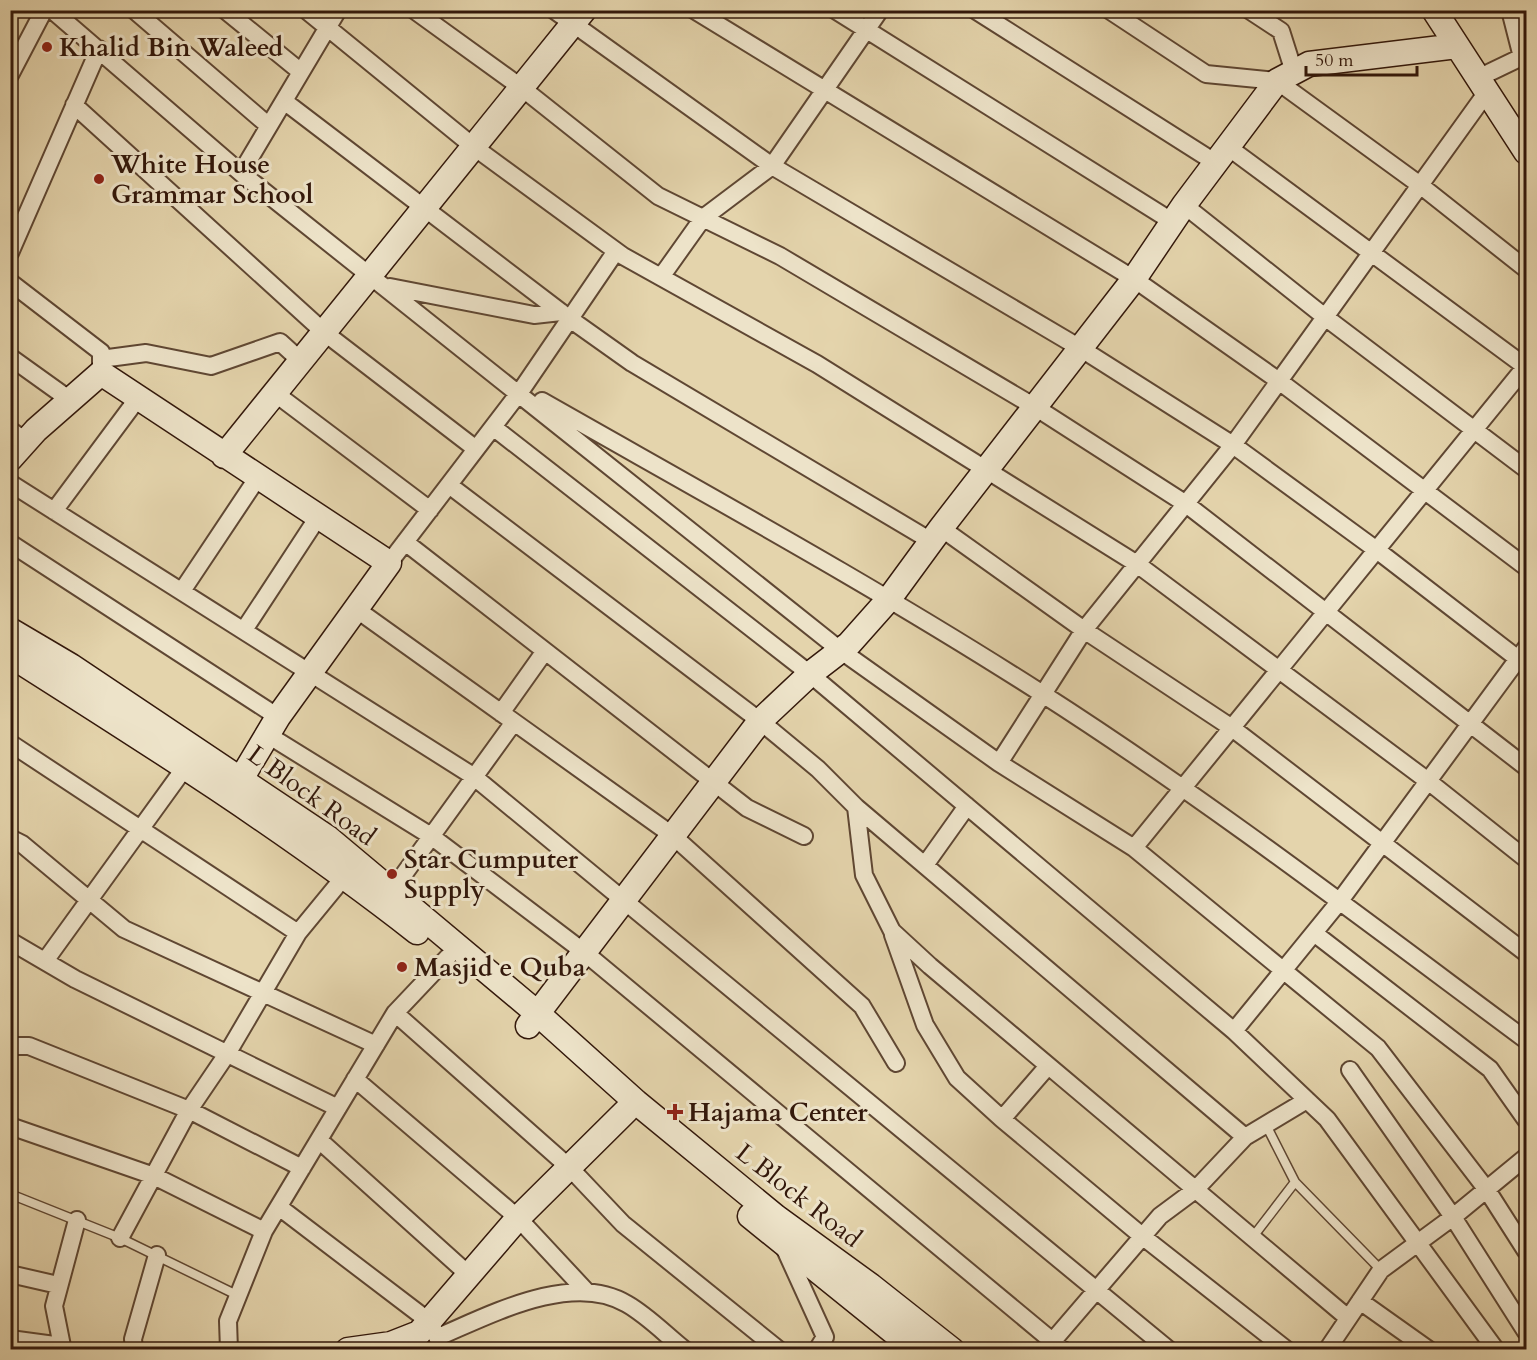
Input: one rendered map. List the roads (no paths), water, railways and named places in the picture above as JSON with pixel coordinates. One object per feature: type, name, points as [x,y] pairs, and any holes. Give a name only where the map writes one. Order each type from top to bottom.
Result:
[{"type":"street","points":[[10,75],[44,10]]},
{"type":"street","points":[[52,10],[241,173],[520,391],[840,650],[999,763],[1134,848],[1378,1048],[1487,1190],[1527,1251]]},
{"type":"street","points":[[135,10],[269,126]]},
{"type":"street","points":[[225,10],[301,72]]},
{"type":"street","points":[[306,10],[474,147],[616,251],[817,364],[988,468],[1137,564],[1428,781],[1527,859]]},
{"type":"street","points":[[241,173],[338,10]]},
{"type":"street","points":[[414,10],[522,88],[658,196],[780,256],[1035,407],[1185,504],[1527,767]]},
{"type":"street","points":[[694,10],[1134,279],[1279,381],[1527,567]]},
{"type":"street","points":[[835,10],[1179,214],[1325,317],[1476,428],[1527,469]]},
{"type":"street","points":[[661,277],[703,218],[772,166],[880,10]]},
{"type":"street","points":[[975,10],[1222,155],[1373,251],[1526,367],[1134,848]]},
{"type":"street","points":[[1109,10],[1206,74],[1285,77],[1527,269]]},
{"type":"street","points":[[1249,10],[1281,31],[1285,77]]},
{"type":"street","points":[[1434,10],[1524,142]]},
{"type":"street","points":[[999,763],[1084,630],[1233,445],[1420,185],[1483,85],[1524,56],[1510,10]]},
{"type":"street","points":[[224,456],[325,333],[379,280],[426,207],[522,88],[570,15],[772,166],[1080,348],[1233,445],[1524,657],[1470,724],[1339,902],[1234,1030]]},
{"type":"street","points":[[533,1019],[760,721],[810,674],[840,650],[889,599],[1134,279],[1222,155],[1285,77],[1309,64],[1457,46]]},
{"type":"street","points":[[10,254],[99,49]]},
{"type":"street","points":[[284,100],[565,316],[632,363],[936,535],[1084,630],[1232,728],[1527,953]]},
{"type":"street","points":[[74,105],[325,333],[476,449]]},
{"type":"street","points":[[242,779],[273,726],[311,672],[389,563],[520,391],[565,316],[616,251]]},
{"type":"street","points":[[379,280],[534,315],[565,316]]},
{"type":"street","points":[[10,282],[101,352],[101,366],[138,399],[389,563]]},
{"type":"street","points":[[10,459],[18,436],[70,400],[101,366],[146,353],[212,366],[280,342],[302,362]]},
{"type":"street","points":[[10,357],[70,400]]},
{"type":"street","points":[[520,391],[889,599],[1043,694],[1182,789],[1527,1040]]},
{"type":"street","points":[[276,394],[430,510]]},
{"type":"street","points":[[54,510],[138,399]]},
{"type":"street","points":[[493,427],[810,674],[1234,1030],[1327,1119],[1496,1350]]},
{"type":"street","points":[[182,591],[258,477]]},
{"type":"street","points":[[10,483],[473,777],[1169,1350]]},
{"type":"street","points":[[449,485],[760,721],[818,769],[855,807],[1245,1137]]},
{"type":"street","points":[[244,630],[318,517]]},
{"type":"street","points":[[405,542],[747,808],[804,836]]},
{"type":"street","points":[[10,543],[431,836],[584,952],[1054,1346],[1095,1290],[1160,1216],[1195,1190],[1245,1137],[1307,1101]]},
{"type":"street","points":[[356,609],[672,835],[862,1006],[896,1063]]},
{"type":"street","name":"L Block Road","points":[[10,630],[71,666],[328,838],[448,957],[533,1019],[626,1112],[782,1243],[916,1350]]},
{"type":"street","points":[[387,898],[473,777],[545,651]]},
{"type":"street","name":"L Block Road","points":[[10,655],[186,766],[344,876],[387,898],[776,1217],[952,1350]]},
{"type":"street","points":[[10,743],[298,933]]},
{"type":"street","points":[[45,961],[186,766]]},
{"type":"street","points":[[925,865],[967,806]]},
{"type":"street","points":[[855,807],[864,875],[892,931],[925,1025],[957,1078],[1002,1119],[1142,1236],[1287,1350]]},
{"type":"street","points":[[10,838],[22,844],[124,929],[376,1045]]},
{"type":"street","points":[[120,1238],[189,1110],[227,1054],[298,933],[344,876]]},
{"type":"street","points":[[892,931],[1048,1066],[1348,1318]]},
{"type":"street","points":[[1314,933],[1490,1069],[1527,1120]]},
{"type":"street","points":[[10,941],[75,979],[338,1108]]},
{"type":"street","points":[[229,1350],[228,1321],[240,1296],[264,1231],[395,1013],[448,957]]},
{"type":"street","points":[[395,1013],[570,1168],[623,1224],[779,1350]]},
{"type":"street","points":[[10,1047],[29,1046],[189,1110],[302,1168]]},
{"type":"street","points":[[1002,1119],[1048,1066]]},
{"type":"street","points":[[1350,1070],[1453,1217],[1527,1332]]},
{"type":"street","points":[[355,1079],[518,1218],[586,1291]]},
{"type":"street","points":[[430,1338],[470,1275],[518,1218],[626,1112]]},
{"type":"street","points":[[10,1126],[154,1176],[264,1231]]},
{"type":"street","points":[[319,1140],[470,1275]]},
{"type":"street","points":[[1327,1350],[1381,1270],[1453,1217],[1527,1157]]},
{"type":"street","points":[[279,1207],[430,1338]]},
{"type":"street","points":[[10,1339],[62,1346],[54,1306],[77,1220]]},
{"type":"street","points":[[782,1243],[825,1337],[817,1350]]},
{"type":"street","points":[[134,1350],[133,1339],[156,1255]]},
{"type":"street","points":[[10,1274],[58,1285]]},
{"type":"street","points":[[359,1348],[430,1338],[522,1302],[586,1291],[626,1303],[685,1350]]},
{"type":"street","points":[[1360,1301],[1429,1350]]},
{"type":"lane","points":[[1266,1125],[1295,1182],[1381,1270]]},
{"type":"lane","points":[[1252,1238],[1295,1182]]},
{"type":"lane","points":[[10,1194],[120,1238],[240,1296]]},
{"type":"place","name":"Khalid Bin Waleed","points":[[47,47]]},
{"type":"place","name":"White House Grammar School","points":[[99,179]]},
{"type":"place","name":"Star Cumputer Supply","points":[[392,874]]},
{"type":"place","name":"Masjid e Quba","points":[[402,967]]},
{"type":"place","name":"Hajama Center","points":[[675,1112]]}]
